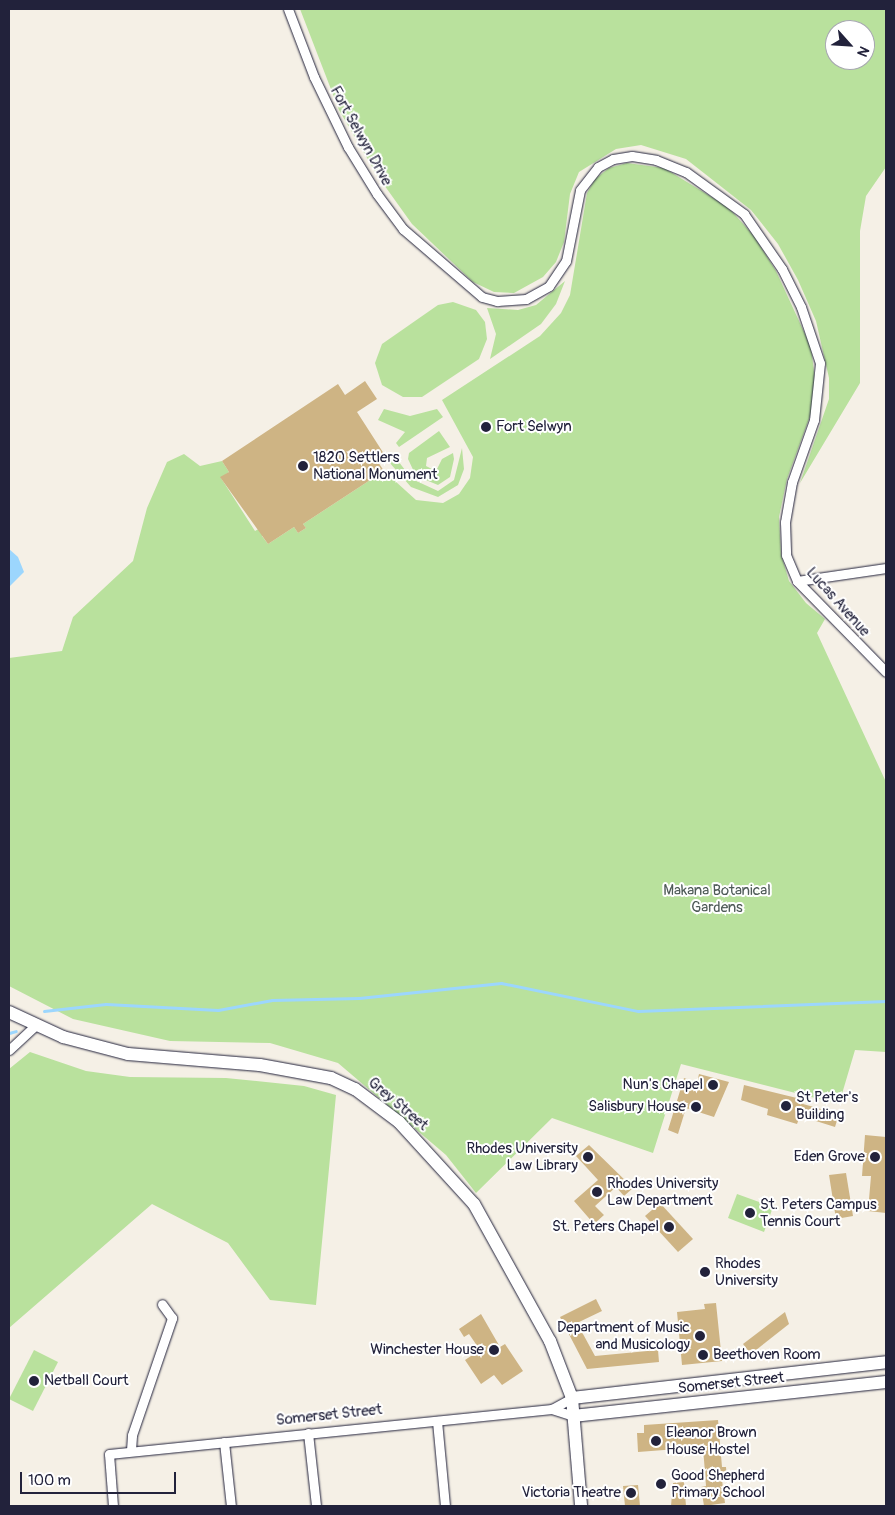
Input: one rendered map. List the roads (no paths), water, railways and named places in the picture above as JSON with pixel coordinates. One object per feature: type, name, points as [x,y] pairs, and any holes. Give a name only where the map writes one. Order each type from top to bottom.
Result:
[{"type":"main road","name":"Grey Street","points":[[9,1012],[35,1026],[89,1046],[128,1054],[293,1070],[331,1078],[355,1089],[418,1140],[474,1204],[550,1341],[572,1398],[581,1506]]},
{"type":"main road","name":"Somerset Street","points":[[572,1398],[886,1362]]},
{"type":"main road","points":[[781,1394],[782,1374]]},
{"type":"main road","name":"Somerset Street","points":[[573,1416],[886,1382]]},
{"type":"main road","points":[[665,1387],[666,1407]]},
{"type":"street","name":"Fort Selwyn Drive","points":[[288,9],[314,77],[348,147],[377,194],[403,229],[482,297],[519,300],[549,286],[566,261],[580,190],[598,167],[613,159],[632,156],[656,160],[686,172],[730,200],[763,238],[782,269],[815,344],[820,390],[792,482]]},
{"type":"street","name":"Lucas Avenue","points":[[792,482],[784,538],[797,581],[886,672]]},
{"type":"street","points":[[797,581],[886,568]]},
{"type":"street","points":[[9,1050],[35,1026]]},
{"type":"street","points":[[131,1450],[132,1435],[172,1318],[162,1304]]},
{"type":"street","name":"Somerset Street","points":[[113,1506],[109,1454],[131,1450],[552,1409],[572,1398]]},
{"type":"street","name":"Somerset Street","points":[[552,1409],[573,1416]]},
{"type":"street","points":[[437,1421],[445,1506]]},
{"type":"street","points":[[308,1433],[316,1506]]},
{"type":"street","points":[[224,1442],[231,1506]]},
{"type":"water","points":[[9,549],[18,557],[24,572],[9,587]]},
{"type":"waterway","points":[[44,1011],[106,1004],[218,1010],[272,1000],[359,998],[501,983],[638,1011],[886,1001]]},
{"type":"waterway","points":[[9,1033],[16,1031]]},
{"type":"place","name":"Fort Selwyn","points":[[486,427]]},
{"type":"place","name":"1820 Settlers National Monument","points":[[303,466]]},
{"type":"place","name":"Nun's Chapel","points":[[713,1085]]},
{"type":"place","name":"St Peter's Building","points":[[786,1106]]},
{"type":"place","name":"Salisbury House","points":[[696,1107]]},
{"type":"place","name":"Rhodes University Law Library","points":[[588,1157]]},
{"type":"place","name":"Eden Grove","points":[[875,1157]]},
{"type":"place","name":"Rhodes University Law Department","points":[[597,1192]]},
{"type":"place","name":"St. Peters Campus Tennis Court","points":[[750,1213]]},
{"type":"place","name":"St. Peters Chapel","points":[[669,1227]]},
{"type":"place","name":"Rhodes University","points":[[705,1272]]},
{"type":"place","name":"Department of Music and Musicology","points":[[700,1336]]},
{"type":"place","name":"Winchester House","points":[[494,1350]]},
{"type":"place","name":"Beethoven Room","points":[[703,1355]]},
{"type":"place","name":"Netball Court","points":[[34,1381]]},
{"type":"place","name":"Eleanor Brown House Hostel","points":[[656,1441]]},
{"type":"place","name":"Good Shepherd Primary School","points":[[661,1484]]},
{"type":"place","name":"Victoria Theatre","points":[[631,1493]]},
{"type":"park label","name":"Makana Botanical Gardens","points":[[717,898]]}]
